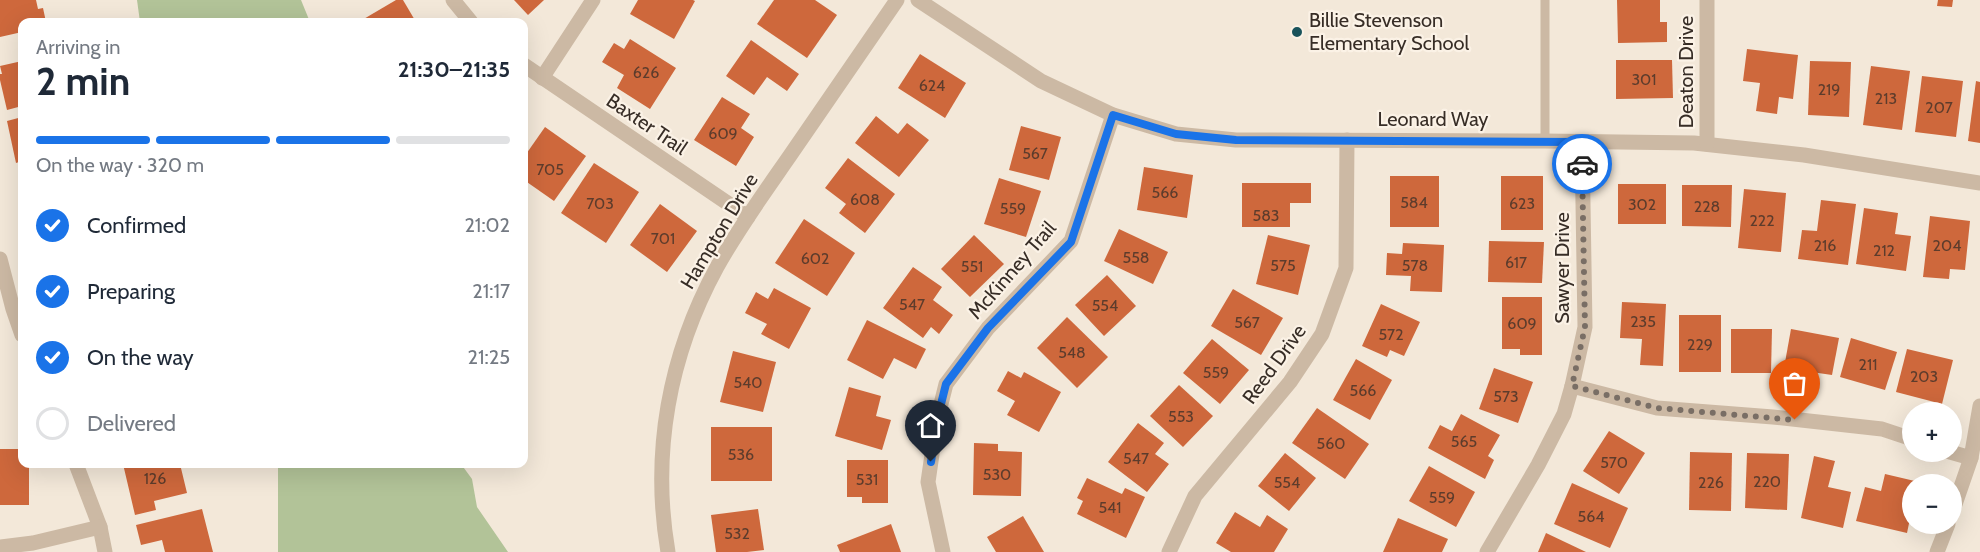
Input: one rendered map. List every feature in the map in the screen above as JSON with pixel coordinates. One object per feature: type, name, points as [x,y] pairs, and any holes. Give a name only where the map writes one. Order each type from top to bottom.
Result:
[{"type":"street","points":[[453,0],[468,18]]},
{"type":"street","points":[[542,78],[593,0]]},
{"type":"street","name":"Hampton Drive","points":[[669,552],[662,486],[666,417],[671,386],[681,350],[704,293],[748,217],[897,0]]},
{"type":"street","name":"Leonard Way","points":[[918,0],[1041,81],[1113,115],[1176,134],[1236,140],[1707,144],[1804,155],[1980,183]]},
{"type":"street","name":"Deaton Drive","points":[[1707,0],[1707,144]]},
{"type":"street","name":"Baxter Trail","points":[[528,68],[748,217]]},
{"type":"street","name":"McKinney Trail","points":[[943,552],[928,483],[937,420],[946,384],[988,328],[1071,242],[1113,115]]},
{"type":"street","name":"Reed Drive","points":[[1170,552],[1195,496],[1290,382],[1322,334],[1346,268],[1347,140]]},
{"type":"street","name":"Sawyer Drive","points":[[1487,552],[1538,465],[1564,414],[1572,386],[1585,327],[1582,142]]},
{"type":"street","points":[[0,259],[2,280],[18,325]]},
{"type":"street","points":[[1572,386],[1657,408],[1773,417],[1882,429],[1902,436]]},
{"type":"street","points":[[1962,484],[1971,458],[1980,406]]},
{"type":"street","points":[[1962,455],[1971,458]]},
{"type":"street","points":[[78,468],[100,527],[105,552]]},
{"type":"street","points":[[0,547],[33,543],[100,527]]},
{"type":"street","points":[[1937,552],[1944,534]]},
{"type":"lane","points":[[1545,0],[1545,141]]},
{"type":"green space","points":[[137,0],[301,0],[308,18],[139,18]]},
{"type":"green space","points":[[278,468],[464,468],[472,479],[477,507],[508,552],[278,552]]},
{"type":"building","points":[[0,0],[36,0],[38,9],[43,8],[45,18],[18,18],[18,33],[0,37]]},
{"type":"building","points":[[396,0],[403,0],[414,18],[365,18]]},
{"type":"building","points":[[514,0],[544,0],[528,15]]},
{"type":"building","points":[[638,0],[695,1],[674,39],[630,14]]},
{"type":"building","points":[[774,0],[815,0],[837,15],[807,58],[757,24]]},
{"type":"building","points":[[1617,0],[1660,0],[1660,22],[1667,22],[1667,42],[1618,43]]},
{"type":"building","points":[[1938,0],[1953,0],[1952,7],[1937,6]]},
{"type":"building","points":[[630,39],[676,68],[650,109],[617,88],[624,75],[602,62],[614,43],[624,49]]},
{"type":"building","points":[[751,40],[799,74],[787,91],[767,77],[754,95],[726,76]]},
{"type":"building","points":[[1747,49],[1798,55],[1793,99],[1779,97],[1777,114],[1756,111],[1760,83],[1743,81]]},
{"type":"building","points":[[920,54],[966,83],[945,118],[898,88]]},
{"type":"building","points":[[1616,60],[1672,60],[1673,98],[1616,99]]},
{"type":"building","points":[[1810,61],[1851,62],[1849,117],[1808,115]]},
{"type":"building","points":[[18,62],[18,107],[7,110],[0,80],[0,74],[2,74],[0,66]]},
{"type":"building","points":[[1871,66],[1910,71],[1902,130],[1863,125]]},
{"type":"building","points":[[1922,76],[1963,81],[1956,137],[1915,132]]},
{"type":"building","points":[[1976,81],[1980,82],[1980,143],[1968,141]]},
{"type":"building","points":[[722,97],[750,114],[741,128],[754,137],[736,166],[694,140]]},
{"type":"building","points":[[876,116],[898,134],[907,123],[929,140],[899,177],[855,143]]},
{"type":"building","points":[[18,118],[18,162],[16,163],[7,121]]},
{"type":"building","points":[[1021,126],[1061,137],[1049,180],[1009,170]]},
{"type":"building","points":[[545,127],[586,156],[554,201],[528,183],[528,151]]},
{"type":"building","points":[[848,158],[895,194],[865,233],[839,213],[846,204],[825,188]]},
{"type":"building","points":[[594,163],[639,192],[606,243],[561,213]]},
{"type":"building","points":[[1144,167],[1193,175],[1187,218],[1137,210]]},
{"type":"building","points":[[1390,176],[1439,176],[1439,227],[1390,227]]},
{"type":"building","points":[[1501,176],[1543,176],[1543,230],[1501,230]]},
{"type":"building","points":[[999,178],[1041,191],[1026,237],[984,224]]},
{"type":"building","points":[[1242,183],[1311,183],[1311,203],[1290,203],[1290,227],[1242,227]]},
{"type":"building","points":[[1618,184],[1666,184],[1666,224],[1618,224]]},
{"type":"building","points":[[1682,185],[1732,185],[1731,227],[1682,226]]},
{"type":"building","points":[[1744,189],[1786,193],[1781,252],[1738,248]]},
{"type":"building","points":[[1821,200],[1856,204],[1848,265],[1798,259],[1802,230],[1817,231]]},
{"type":"building","points":[[660,204],[697,231],[667,272],[630,245]]},
{"type":"building","points":[[1864,208],[1898,213],[1895,234],[1911,236],[1906,271],[1856,264]]},
{"type":"building","points":[[1930,216],[1970,221],[1965,270],[1950,269],[1949,279],[1923,277]]},
{"type":"building","points":[[804,219],[855,253],[827,296],[775,263]]},
{"type":"building","points":[[1119,229],[1168,252],[1153,284],[1104,261]]},
{"type":"building","points":[[974,235],[1004,264],[970,297],[941,269]]},
{"type":"building","points":[[1268,235],[1310,245],[1298,295],[1256,284]]},
{"type":"building","points":[[1489,241],[1544,242],[1542,283],[1488,282]]},
{"type":"building","points":[[1403,243],[1444,245],[1442,292],[1410,291],[1411,276],[1386,275],[1387,253],[1402,254]]},
{"type":"building","points":[[913,267],[942,287],[933,300],[953,315],[939,334],[931,327],[923,338],[883,308]]},
{"type":"building","points":[[1107,275],[1136,306],[1104,336],[1075,305]]},
{"type":"building","points":[[774,288],[811,308],[789,349],[761,334],[767,324],[745,313],[756,292],[768,299]]},
{"type":"building","points":[[1233,289],[1283,318],[1261,355],[1211,326]]},
{"type":"building","points":[[1502,297],[1542,297],[1542,355],[1520,355],[1520,349],[1502,349]]},
{"type":"building","points":[[1622,302],[1666,304],[1663,366],[1640,365],[1642,339],[1620,338]]},
{"type":"building","points":[[1381,304],[1420,322],[1404,356],[1390,350],[1387,357],[1362,346]]},
{"type":"building","points":[[1679,315],[1721,315],[1721,372],[1679,372]]},
{"type":"building","points":[[1067,317],[1108,357],[1077,388],[1037,348]]},
{"type":"building","points":[[867,320],[926,349],[916,369],[894,358],[883,379],[847,360]]},
{"type":"building","points":[[1731,329],[1772,329],[1771,373],[1731,373]]},
{"type":"building","points":[[1791,329],[1839,338],[1832,375],[1784,368]]},
{"type":"building","points":[[1851,338],[1897,352],[1885,390],[1840,377]]},
{"type":"building","points":[[1212,339],[1249,370],[1220,404],[1183,373]]},
{"type":"building","points":[[1907,349],[1953,360],[1942,402],[1896,392]]},
{"type":"building","points":[[733,351],[776,362],[763,412],[720,402]]},
{"type":"building","points":[[1356,359],[1392,380],[1370,420],[1333,400]]},
{"type":"building","points":[[1494,368],[1533,382],[1518,423],[1479,409]]},
{"type":"building","points":[[1008,371],[1021,378],[1024,372],[1061,392],[1039,432],[1007,415],[1015,401],[997,391]]},
{"type":"building","points":[[1179,385],[1213,416],[1183,447],[1150,416]]},
{"type":"building","points":[[849,387],[881,396],[876,416],[891,420],[882,450],[835,436]]},
{"type":"building","points":[[1317,408],[1369,444],[1345,479],[1292,443]]},
{"type":"building","points":[[1461,414],[1500,435],[1488,456],[1494,460],[1485,479],[1428,448],[1440,425],[1452,431]]},
{"type":"building","points":[[1138,423],[1164,443],[1155,454],[1169,464],[1147,492],[1108,462]]},
{"type":"building","points":[[711,427],[772,427],[772,481],[711,481]]},
{"type":"building","points":[[1609,431],[1645,453],[1619,494],[1583,471]]},
{"type":"building","points":[[974,443],[998,444],[998,451],[1022,452],[1021,496],[973,495]]},
{"type":"building","points":[[0,449],[18,449],[18,468],[29,468],[29,505],[0,505]]},
{"type":"building","points":[[1690,452],[1732,453],[1731,511],[1689,510]]},
{"type":"building","points":[[1285,453],[1316,478],[1289,511],[1258,486]]},
{"type":"building","points":[[1747,453],[1789,454],[1787,510],[1745,508]]},
{"type":"building","points":[[1814,456],[1835,461],[1828,487],[1851,492],[1843,528],[1801,518]]},
{"type":"building","points":[[847,460],[888,460],[888,503],[862,503],[862,497],[847,497]]},
{"type":"building","points":[[1429,466],[1475,492],[1456,527],[1409,501]]},
{"type":"building","points":[[124,468],[181,468],[187,493],[154,501],[156,510],[135,515]]},
{"type":"building","points":[[1885,474],[1902,478],[1902,532],[1856,521],[1865,487],[1881,491]]},
{"type":"building","points":[[1087,478],[1122,494],[1125,488],[1145,497],[1126,538],[1077,514],[1083,501],[1077,498]]},
{"type":"building","points":[[1572,483],[1628,508],[1610,548],[1554,524]]},
{"type":"building","points":[[202,509],[213,552],[165,552],[162,540],[141,545],[136,525]]},
{"type":"building","points":[[758,509],[764,550],[716,552],[711,515]]},
{"type":"building","points":[[1235,512],[1260,527],[1267,515],[1288,529],[1274,552],[1231,552],[1216,543]]},
{"type":"building","points":[[1023,516],[1044,552],[996,552],[987,537]]},
{"type":"building","points":[[1398,518],[1448,539],[1442,552],[1383,552]]},
{"type":"building","points":[[891,524],[901,552],[840,552],[837,545]]},
{"type":"building","points":[[1546,533],[1586,552],[1538,552]]},
{"type":"way so far","points":[[1582,164],[1585,327],[1572,386],[1657,408],[1795,420]]},
{"type":"place","name":"Billie Stevenson Elementary School","points":[[1297,32]]},
{"type":"route","points":[[931,462],[937,420],[946,384],[988,328],[1071,242],[1113,115],[1176,134],[1236,140],[1582,142],[1582,164]]}]
